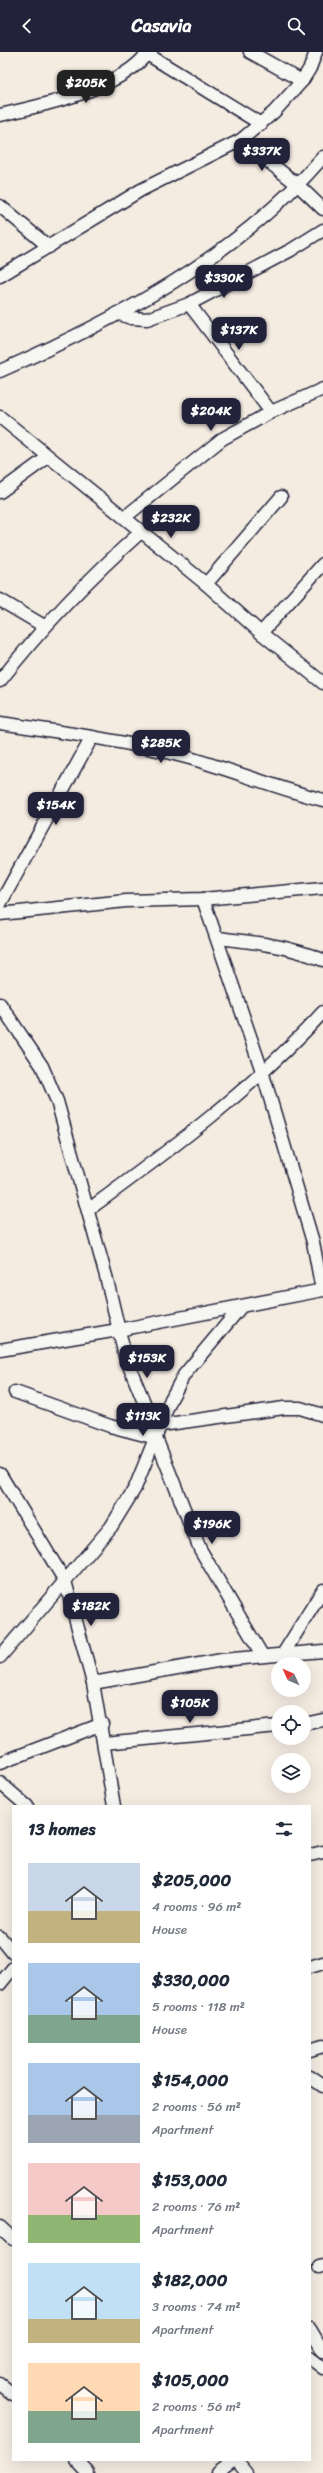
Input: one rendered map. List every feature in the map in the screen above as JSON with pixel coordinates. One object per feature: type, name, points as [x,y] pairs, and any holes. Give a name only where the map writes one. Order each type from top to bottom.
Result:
[{"type":"street","points":[[250,52],[302,81]]},
{"type":"street","points":[[0,276],[141,190],[241,140],[261,124],[302,81],[310,68],[316,52]]},
{"type":"street","points":[[0,115],[79,94],[123,74],[136,66],[148,53],[261,124]]},
{"type":"street","points":[[241,140],[298,185],[323,209]]},
{"type":"street","points":[[0,371],[117,313],[183,276],[222,250],[298,185],[323,157]]},
{"type":"street","points":[[0,206],[49,247]]},
{"type":"street","points":[[117,313],[130,318],[147,319],[189,304],[291,250],[323,230]]},
{"type":"street","points":[[189,304],[271,412]]},
{"type":"street","points":[[124,517],[208,449],[271,412],[323,390]]},
{"type":"street","points":[[0,417],[48,458],[142,531],[206,584],[261,633],[323,683]]},
{"type":"street","points":[[0,492],[48,458]]},
{"type":"street","points":[[206,584],[281,497]]},
{"type":"street","points":[[0,681],[44,626],[102,567],[142,531]]},
{"type":"street","points":[[261,633],[323,564]]},
{"type":"street","points":[[0,600],[44,626]]},
{"type":"street","points":[[0,723],[92,737],[186,757],[293,792],[323,800]]},
{"type":"street","points":[[0,904],[92,737]]},
{"type":"street","points":[[0,914],[126,901],[203,899],[323,888]]},
{"type":"street","points":[[0,1350],[240,1308],[323,1290],[313,1242],[262,1071],[218,938],[203,899]]},
{"type":"street","points":[[218,938],[274,944],[294,949],[323,960]]},
{"type":"street","points":[[0,1004],[42,1066],[57,1101],[88,1210],[125,1356],[158,1433],[200,1549],[262,1655]]},
{"type":"street","points":[[88,1210],[163,1156],[215,1113],[304,1033],[323,1012]]},
{"type":"street","points":[[313,1242],[323,1235]]},
{"type":"street","points":[[0,1657],[111,1528],[135,1488],[184,1375],[240,1308]]},
{"type":"street","points":[[15,1392],[110,1426],[158,1433],[284,1408],[300,1408],[323,1415]]},
{"type":"street","points":[[0,1474],[65,1581],[93,1683],[102,1724],[114,1805]]},
{"type":"street","points":[[283,1654],[323,1590]]},
{"type":"street","points":[[93,1683],[262,1655],[323,1651]]},
{"type":"street","points":[[311,1723],[323,1720]]},
{"type":"street","points":[[0,1763],[102,1724]]},
{"type":"street","points":[[104,1744],[271,1727]]},
{"type":"street","points":[[0,1783],[26,1805]]},
{"type":"street","points":[[311,1855],[323,1852]]},
{"type":"street","points":[[0,1937],[12,1952]]},
{"type":"street","points":[[311,1967],[323,1962]]},
{"type":"street","points":[[0,1984],[12,1969]]},
{"type":"street","points":[[311,2050],[323,2046]]},
{"type":"street","points":[[311,2078],[323,2086]]},
{"type":"street","points":[[0,2227],[12,2238]]},
{"type":"street","points":[[311,2331],[323,2352]]},
{"type":"street","points":[[311,2359],[323,2368]]},
{"type":"street","points":[[0,2384],[12,2393]]},
{"type":"street","points":[[77,2461],[88,2473]]},
{"type":"street","points":[[217,2473],[234,2461]]},
{"type":"street","points":[[236,2461],[247,2473]]}]
